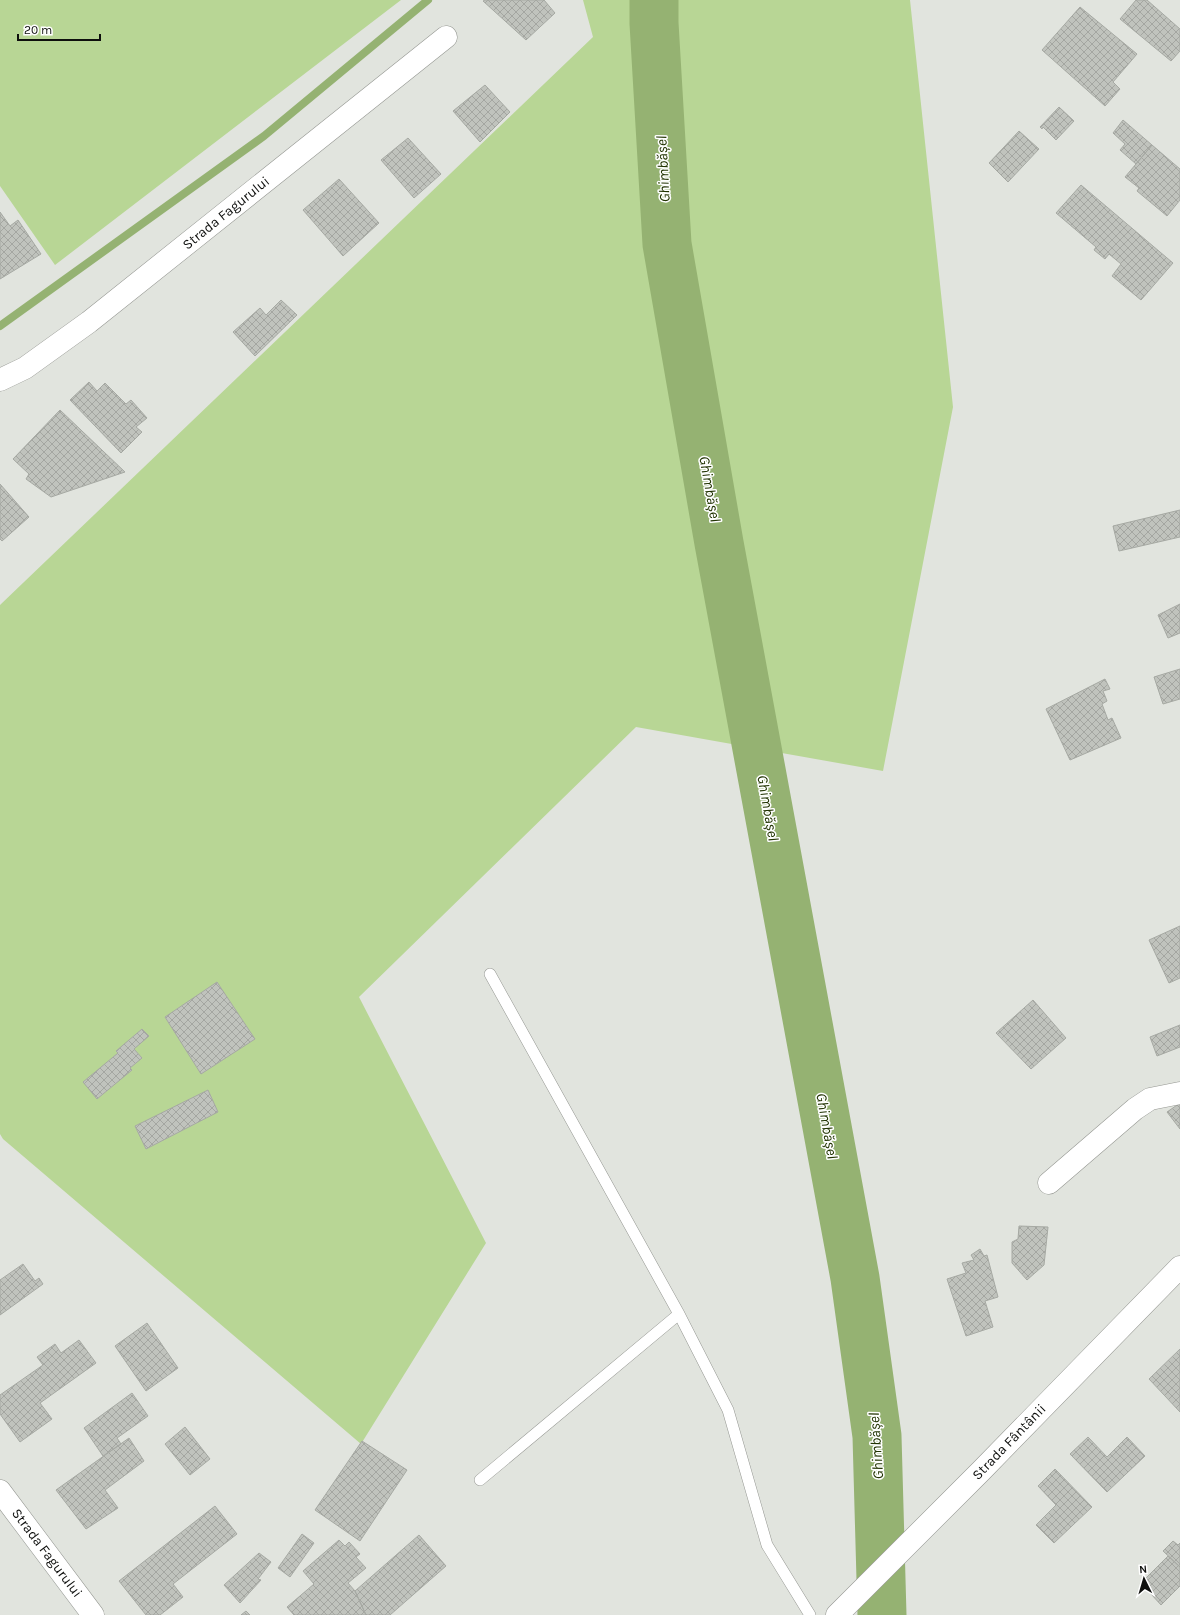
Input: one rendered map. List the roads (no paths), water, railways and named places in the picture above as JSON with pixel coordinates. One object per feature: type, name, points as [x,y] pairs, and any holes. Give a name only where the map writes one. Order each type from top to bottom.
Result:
[{"type":"street","name":"Strada Fagurului","points":[[0,380],[25,368],[89,322],[446,37]]},
{"type":"street","points":[[1050,1183],[1135,1109],[1150,1099],[1180,1093]]},
{"type":"street","name":"Strada Fântânii","points":[[837,1615],[981,1471],[1180,1267]]},
{"type":"street","name":"Strada Fagurului","points":[[0,1491],[93,1615]]},
{"type":"lane","points":[[490,974],[679,1314],[728,1410],[767,1545],[810,1615]]},
{"type":"lane","points":[[480,1480],[679,1314]]},
{"type":"waterway","points":[[0,326],[264,136],[428,0]]},
{"type":"waterway","name":"Ghimbășel","points":[[654,0],[654,23],[667,244],[719,543],[855,1278],[877,1436],[882,1615]]}]
